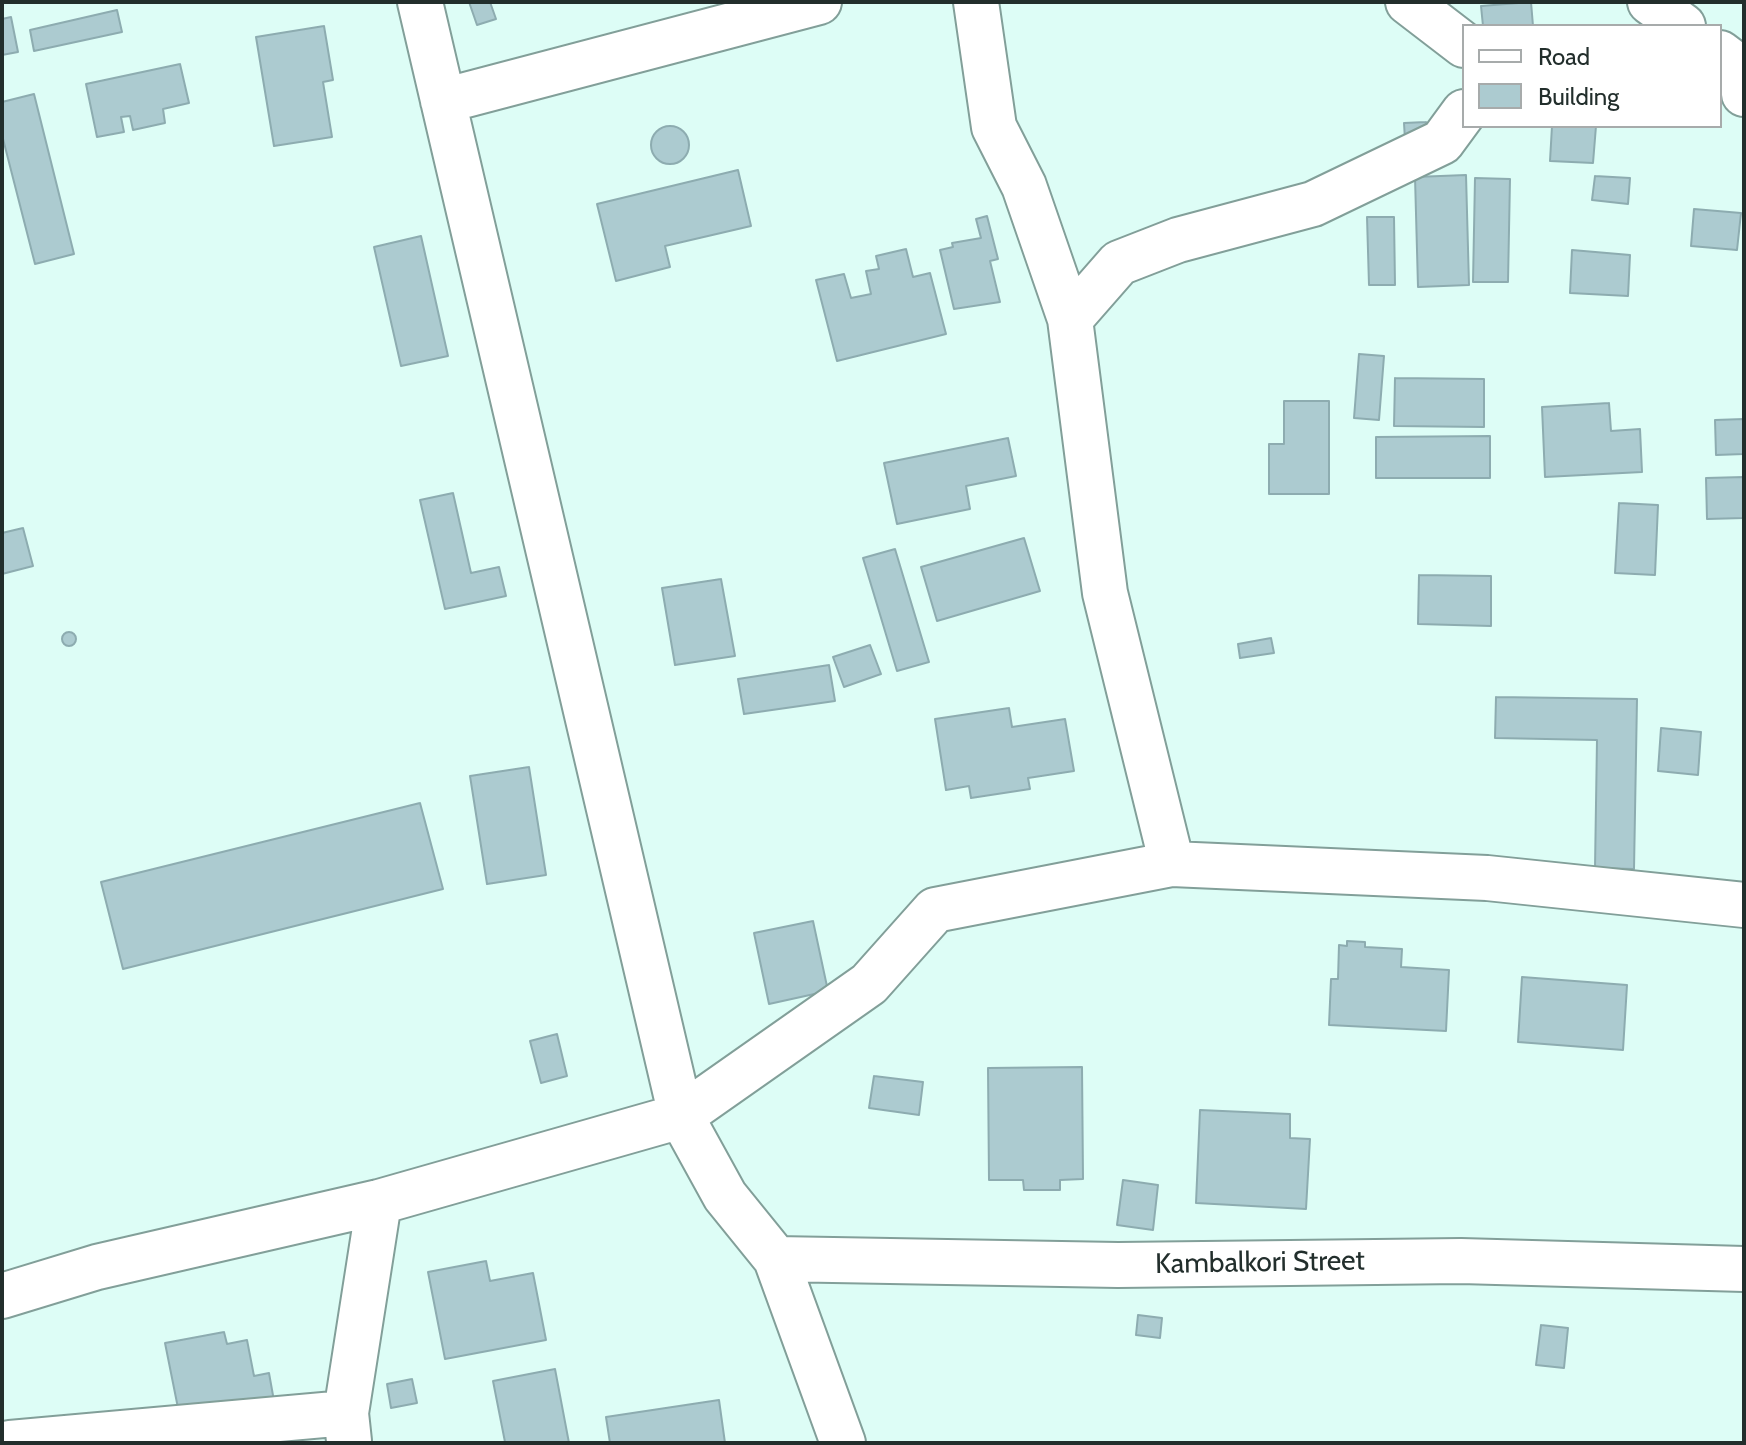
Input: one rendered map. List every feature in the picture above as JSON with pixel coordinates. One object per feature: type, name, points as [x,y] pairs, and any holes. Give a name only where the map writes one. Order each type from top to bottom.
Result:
[{"type":"street","points":[[420,2],[681,1116],[725,1196],[776,1259],[843,1443]]},
{"type":"street","points":[[443,101],[819,2]]},
{"type":"street","points":[[976,2],[994,127],[1024,186],[1070,319],[1105,593],[1172,864]]},
{"type":"street","points":[[1408,2],[1462,43]]},
{"type":"street","points":[[1650,2],[1680,24]]},
{"type":"street","points":[[1070,319],[1119,263],[1178,240],[1313,204],[1442,142],[1462,115]]},
{"type":"street","points":[[2,1296],[97,1267],[379,1202],[681,1116],[869,984],[935,910],[1172,864],[1487,878],[1744,905]]},
{"type":"street","points":[[10,1443],[348,1428],[379,1202]]},
{"type":"street","name":"Kambalkori Street","points":[[776,1259],[1118,1265],[1461,1261],[1744,1269]]},
{"type":"building","points":[[469,2],[490,2],[496,19],[477,25]]},
{"type":"building","points":[[1531,2],[1533,24],[1483,24],[1481,6]]},
{"type":"building","points":[[117,10],[122,32],[34,51],[30,30]]},
{"type":"building","points":[[11,17],[18,52],[2,55],[2,19]]},
{"type":"building","points":[[324,26],[333,80],[323,82],[332,137],[274,146],[256,37]]},
{"type":"building","points":[[180,64],[189,103],[163,109],[165,123],[133,130],[130,116],[121,117],[124,132],[97,137],[86,84]]},
{"type":"building","points":[[34,94],[74,254],[35,264],[2,135],[2,102]]},
{"type":"building","points":[[1426,122],[1427,139],[1405,140],[1404,123]]},
{"type":"building","points":[[670,126],[683,132],[689,145],[683,158],[670,164],[657,158],[651,145],[657,132]]},
{"type":"building","points":[[1552,128],[1596,128],[1593,163],[1550,161]]},
{"type":"building","points":[[738,170],[751,226],[665,246],[670,267],[616,281],[597,204]]},
{"type":"building","points":[[1466,175],[1469,285],[1418,287],[1415,177]]},
{"type":"building","points":[[1595,176],[1630,178],[1628,204],[1592,200]]},
{"type":"building","points":[[1475,178],[1510,179],[1508,282],[1473,282]]},
{"type":"building","points":[[1694,209],[1741,213],[1737,250],[1691,246]]},
{"type":"building","points":[[987,216],[998,259],[990,261],[1000,302],[954,309],[940,250],[953,247],[952,243],[981,238],[976,219]]},
{"type":"building","points":[[1367,217],[1394,217],[1395,285],[1369,285]]},
{"type":"building","points":[[421,236],[448,356],[401,366],[374,247]]},
{"type":"building","points":[[906,249],[913,277],[930,273],[946,334],[837,361],[816,280],[844,274],[851,298],[871,294],[866,271],[879,269],[876,256]]},
{"type":"building","points":[[1572,250],[1630,255],[1628,296],[1570,293]]},
{"type":"building","points":[[1359,354],[1384,356],[1379,420],[1354,418]]},
{"type":"building","points":[[1395,378],[1484,379],[1484,427],[1394,426]]},
{"type":"building","points":[[1284,401],[1329,401],[1329,494],[1269,494],[1269,444],[1284,444]]},
{"type":"building","points":[[1609,403],[1611,431],[1640,429],[1642,472],[1545,477],[1542,407]]},
{"type":"building","points":[[1744,419],[1744,454],[1716,455],[1715,420]]},
{"type":"building","points":[[1490,436],[1490,478],[1376,478],[1376,437]]},
{"type":"building","points":[[1008,438],[1016,476],[966,486],[970,509],[897,524],[884,463]]},
{"type":"building","points":[[1744,477],[1744,518],[1707,519],[1706,478]]},
{"type":"building","points":[[453,493],[471,573],[499,567],[506,596],[445,609],[420,500]]},
{"type":"building","points":[[1619,503],[1658,505],[1655,575],[1615,573]]},
{"type":"building","points":[[23,528],[33,566],[2,574],[2,533]]},
{"type":"building","points":[[1024,538],[1040,591],[937,621],[921,567]]},
{"type":"building","points":[[895,549],[929,662],[897,671],[863,558]]},
{"type":"building","points":[[1419,575],[1491,576],[1491,626],[1418,624]]},
{"type":"building","points":[[721,579],[735,656],[675,665],[662,588]]},
{"type":"building","points":[[69,632],[76,639],[69,646],[62,639]]},
{"type":"building","points":[[1271,638],[1274,653],[1240,658],[1238,644]]},
{"type":"building","points":[[870,645],[881,674],[844,687],[833,657]]},
{"type":"building","points":[[829,665],[835,701],[744,714],[738,679]]},
{"type":"building","points":[[1496,697],[1637,699],[1634,869],[1595,868],[1597,740],[1495,738]]},
{"type":"building","points":[[1009,708],[1012,727],[1065,719],[1074,771],[1028,778],[1030,789],[971,798],[969,786],[946,790],[935,719]]},
{"type":"building","points":[[1661,728],[1701,732],[1698,775],[1658,771]]},
{"type":"building","points":[[529,767],[546,875],[487,884],[470,776]]},
{"type":"building","points":[[420,803],[443,889],[123,969],[101,882]]},
{"type":"building","points":[[813,921],[828,991],[769,1004],[754,933]]},
{"type":"building","points":[[1347,941],[1365,942],[1365,947],[1402,949],[1401,967],[1449,970],[1446,1031],[1329,1025],[1331,979],[1338,979],[1339,945],[1347,946]]},
{"type":"building","points":[[1522,977],[1627,985],[1623,1050],[1518,1042]]},
{"type":"building","points":[[557,1034],[567,1076],[541,1083],[530,1041]]},
{"type":"building","points":[[1082,1067],[1083,1179],[1060,1180],[1060,1190],[1024,1190],[1023,1180],[989,1180],[988,1068]]},
{"type":"building","points":[[874,1076],[923,1082],[919,1115],[869,1108]]},
{"type":"building","points":[[1200,1110],[1290,1114],[1290,1138],[1310,1139],[1306,1209],[1196,1203]]},
{"type":"building","points":[[1123,1180],[1158,1185],[1153,1230],[1117,1225]]},
{"type":"building","points":[[486,1261],[490,1281],[533,1273],[546,1340],[445,1359],[428,1272]]},
{"type":"building","points":[[1138,1315],[1162,1318],[1160,1338],[1136,1335]]},
{"type":"building","points":[[1541,1325],[1568,1328],[1564,1368],[1536,1365]]},
{"type":"building","points":[[224,1332],[227,1344],[247,1340],[254,1376],[269,1373],[274,1401],[180,1418],[165,1343]]},
{"type":"building","points":[[555,1369],[569,1443],[499,1443],[505,1442],[493,1381]]},
{"type":"building","points":[[412,1379],[417,1403],[391,1408],[387,1384]]},
{"type":"building","points":[[719,1400],[725,1443],[610,1443],[606,1417]]}]
